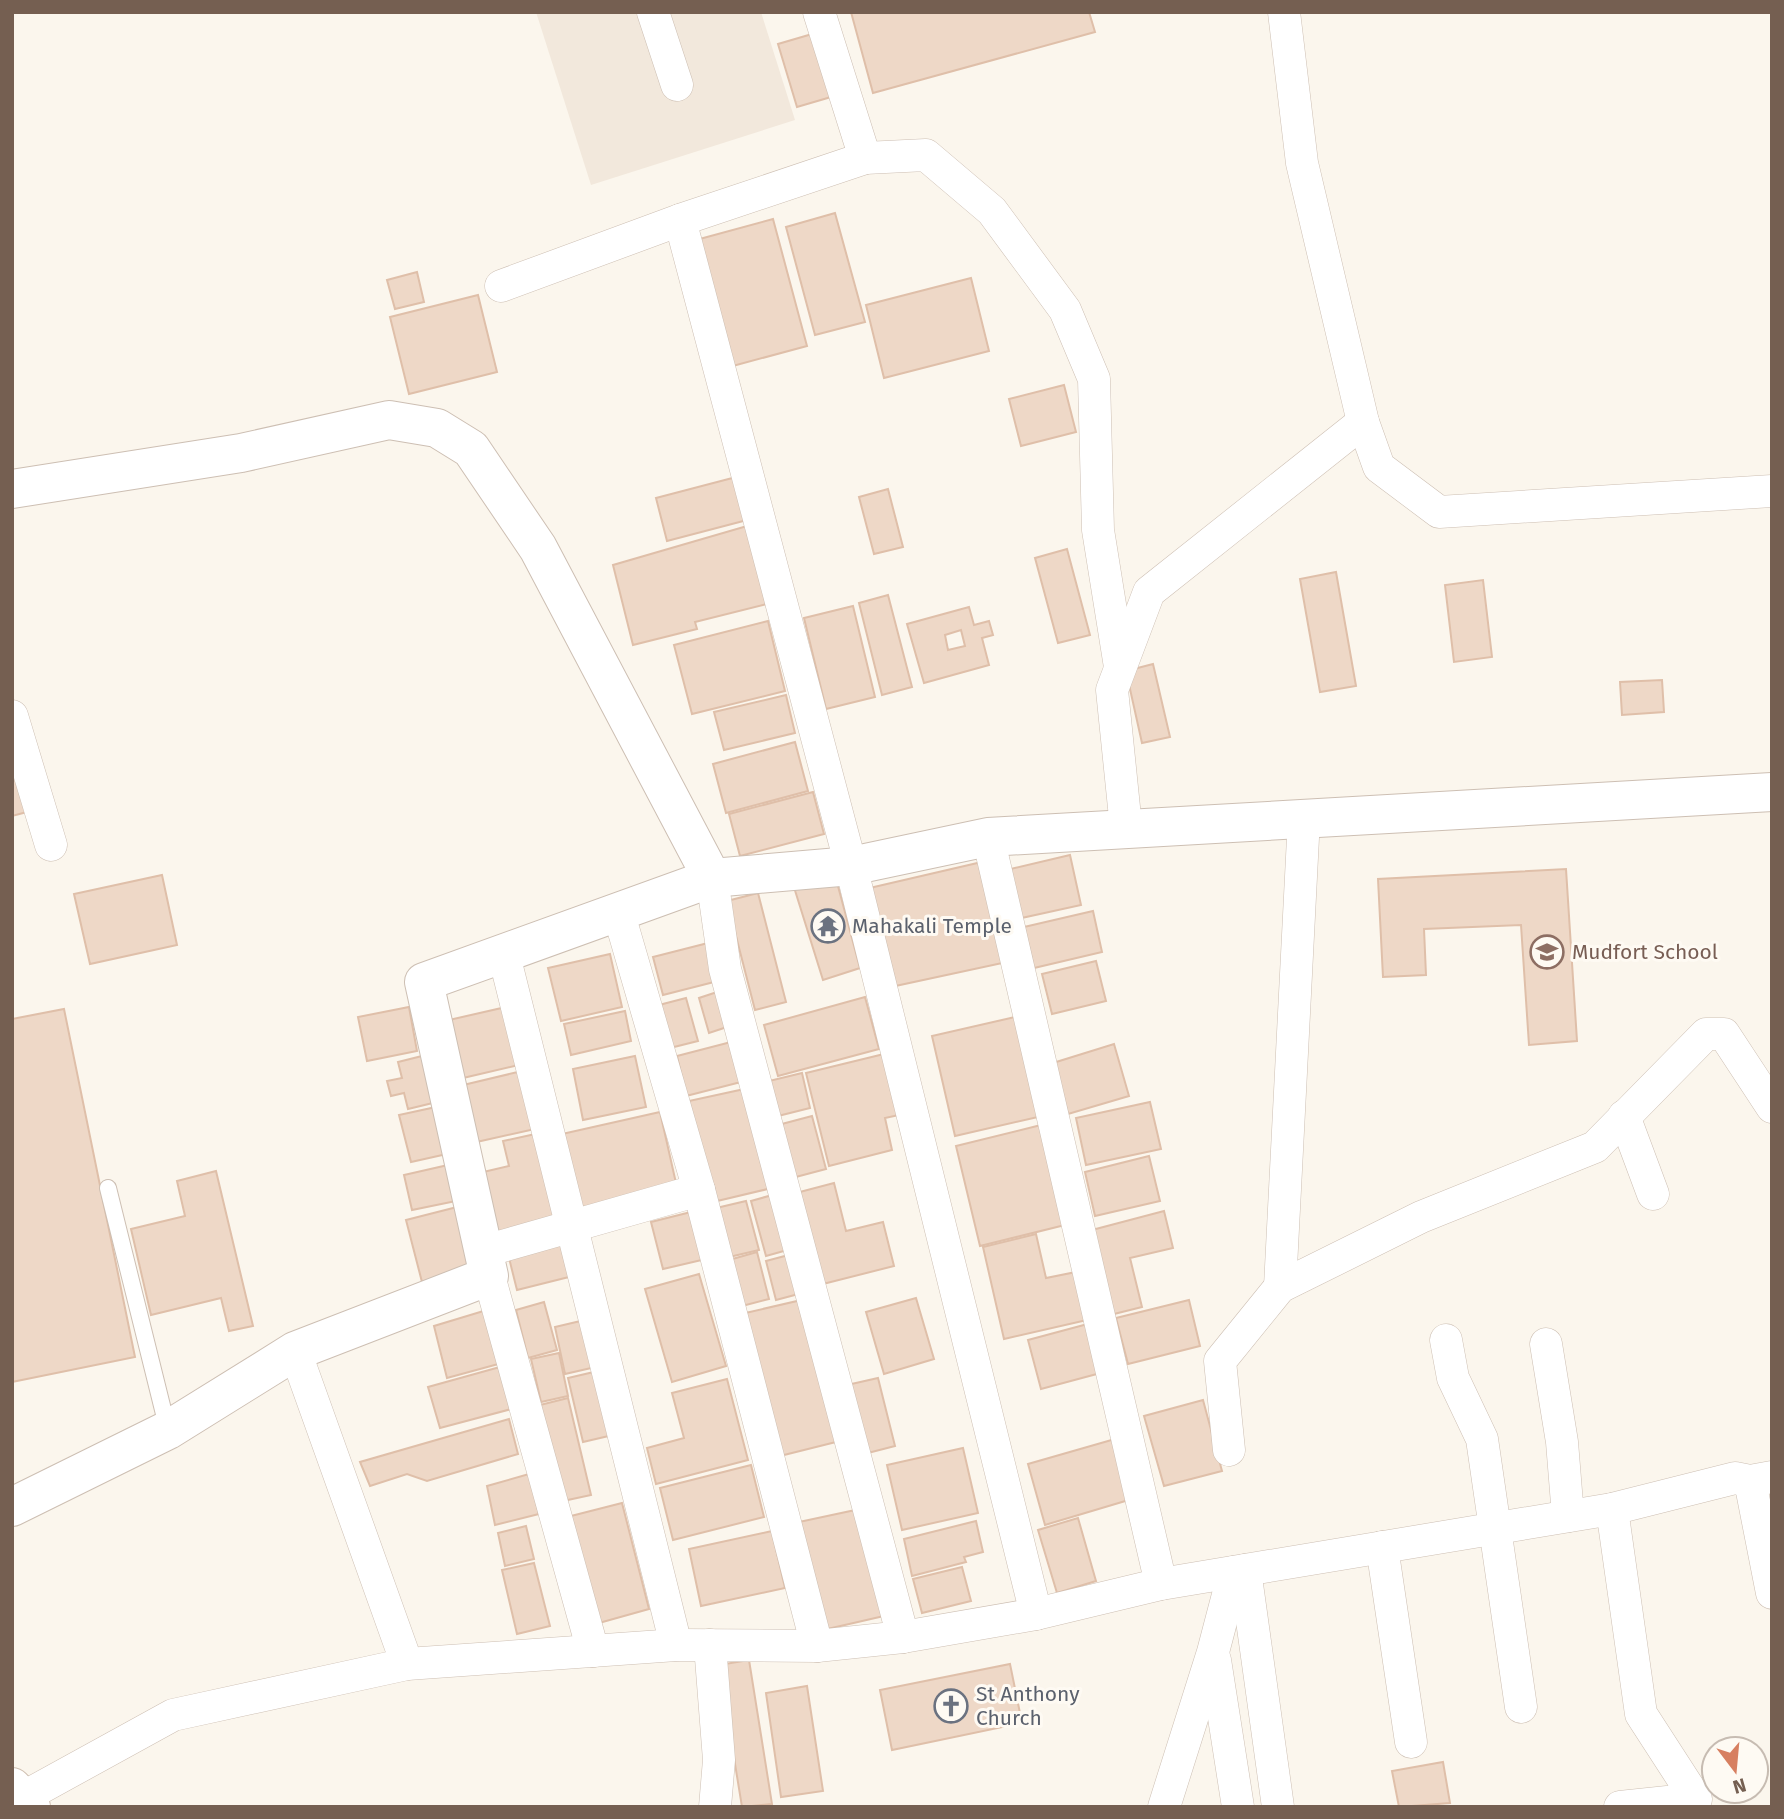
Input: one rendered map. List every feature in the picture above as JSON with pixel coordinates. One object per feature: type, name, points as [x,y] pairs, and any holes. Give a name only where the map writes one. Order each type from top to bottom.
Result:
[{"type":"street","points":[[653,12],[677,85]]},
{"type":"street","points":[[819,12],[865,158]]},
{"type":"street","points":[[1284,12],[1301,163],[1363,422],[1379,467],[1439,512],[1772,491]]},
{"type":"street","points":[[501,286],[680,220],[865,158],[926,155],[992,211],[1065,310],[1094,379],[1098,530],[1120,667]]},
{"type":"street","points":[[680,220],[851,866],[1036,1614]]},
{"type":"street","points":[[12,489],[241,453],[389,420],[437,428],[471,449],[538,548],[712,878],[725,969],[902,1637]]},
{"type":"street","points":[[1126,827],[1112,690],[1149,592],[1363,422]]},
{"type":"street","points":[[12,716],[51,845]]},
{"type":"street","points":[[593,1651],[487,1264],[424,982],[712,878],[851,866],[988,837],[1772,792]]},
{"type":"street","points":[[1280,1287],[1304,818]]},
{"type":"street","points":[[988,837],[1161,1584]]},
{"type":"street","points":[[618,911],[699,1191],[817,1646]]},
{"type":"street","points":[[504,955],[676,1645]]},
{"type":"street","points":[[1228,1450],[1220,1361],[1280,1287],[1421,1217],[1595,1147],[1706,1034],[1724,1034],[1772,1107]]},
{"type":"street","points":[[1624,1116],[1653,1194]]},
{"type":"street","points":[[12,1507],[169,1430],[295,1351],[573,1228],[699,1191]]},
{"type":"street","points":[[1446,1340],[1453,1378],[1482,1439],[1521,1707]]},
{"type":"street","points":[[1546,1344],[1562,1442],[1568,1516]]},
{"type":"street","points":[[295,1351],[407,1664]]},
{"type":"street","points":[[23,1800],[173,1715],[407,1664],[676,1645],[817,1646],[902,1637],[1036,1614],[1161,1584],[1612,1509],[1735,1478],[1761,1479],[1772,1593]]},
{"type":"street","points":[[1612,1509],[1641,1714],[1697,1803],[1620,1807]]},
{"type":"street","points":[[1382,1547],[1411,1742]]},
{"type":"street","points":[[1164,1807],[1240,1571]]},
{"type":"street","points":[[1240,1571],[1278,1807]]},
{"type":"street","points":[[710,1646],[719,1760],[715,1807]]},
{"type":"street","points":[[1213,1652],[1238,1807]]},
{"type":"lane","points":[[108,1188],[169,1430]]},
{"type":"shaded area","points":[[536,12],[761,12],[795,120],[591,185]]},
{"type":"building","points":[[851,12],[1089,12],[1095,32],[873,93]]},
{"type":"building","points":[[812,34],[831,97],[797,107],[778,44]]},
{"type":"building","points":[[835,213],[865,322],[815,335],[786,227]]},
{"type":"building","points":[[773,219],[807,346],[729,367],[696,240]]},
{"type":"building","points":[[417,272],[424,302],[395,309],[387,280]]},
{"type":"building","points":[[971,278],[989,351],[884,378],[866,305]]},
{"type":"building","points":[[478,295],[497,372],[409,394],[390,317]]},
{"type":"building","points":[[1064,385],[1076,432],[1021,446],[1009,399]]},
{"type":"building","points":[[740,476],[751,519],[667,541],[656,498]]},
{"type":"building","points":[[888,489],[903,547],[874,554],[859,497]]},
{"type":"building","points":[[747,526],[767,604],[695,622],[697,629],[633,645],[613,565]]},
{"type":"building","points":[[1067,549],[1090,635],[1058,643],[1035,558]]},
{"type":"building","points":[[1336,572],[1356,686],[1320,692],[1300,579]]},
{"type":"building","points":[[1483,580],[1492,657],[1454,662],[1445,585]]},
{"type":"building","points":[[888,595],[912,687],[882,695],[859,603]]},
{"type":"building","points":[[853,606],[875,697],[826,709],[804,618]]},
{"type":"building","points":[[969,607],[974,625],[989,621],[993,635],[982,638],[989,665],[924,683],[907,624]],"holes":[[[961,630],[965,646],[948,650],[945,635]]]},
{"type":"building","points":[[768,621],[785,691],[692,714],[674,645]]},
{"type":"building","points":[[1153,664],[1170,737],[1142,743],[1126,671]]},
{"type":"building","points":[[1662,680],[1664,712],[1622,715],[1620,682]]},
{"type":"building","points":[[786,695],[795,733],[724,750],[714,712]]},
{"type":"building","points":[[795,742],[808,791],[726,813],[713,764]]},
{"type":"building","points":[[12,757],[27,812],[12,816]]},
{"type":"building","points":[[813,792],[824,834],[740,856],[729,814]]},
{"type":"building","points":[[1070,855],[1081,905],[1017,919],[1006,870]]},
{"type":"building","points":[[986,861],[1007,962],[886,988],[861,890]]},
{"type":"building","name":"Mudfort School","points":[[1566,869],[1577,1041],[1529,1045],[1521,925],[1424,929],[1426,975],[1383,977],[1378,879]]},
{"type":"building","points":[[162,875],[177,945],[90,964],[74,894]]},
{"type":"building","name":"Mahakali Temple","points":[[835,875],[860,968],[823,980],[793,884]]},
{"type":"building","points":[[758,893],[786,1002],[755,1010],[727,901]]},
{"type":"building","points":[[1093,911],[1102,952],[1034,968],[1024,927]]},
{"type":"building","points":[[708,943],[718,981],[663,995],[653,957]]},
{"type":"building","points":[[610,954],[622,1007],[561,1021],[548,968]]},
{"type":"building","points":[[1096,961],[1106,1001],[1052,1014],[1042,974]]},
{"type":"building","points":[[720,991],[730,1026],[709,1033],[699,998]]},
{"type":"building","points":[[865,997],[879,1049],[778,1076],[764,1025]]},
{"type":"building","points":[[686,998],[698,1041],[670,1048],[659,1005]]},
{"type":"building","points":[[409,1007],[417,1051],[367,1061],[358,1017]]},
{"type":"building","points":[[506,1007],[519,1065],[463,1078],[449,1020]]},
{"type":"building","points":[[64,1009],[135,1357],[12,1382],[12,1019]]},
{"type":"building","points":[[625,1011],[631,1041],[571,1055],[564,1024]]},
{"type":"building","points":[[1015,1017],[1038,1117],[955,1136],[932,1036]]},
{"type":"building","points":[[731,1042],[741,1082],[686,1096],[677,1056]]},
{"type":"building","points":[[1114,1044],[1129,1096],[1068,1114],[1053,1063]]},
{"type":"building","points":[[884,1054],[899,1115],[885,1118],[892,1150],[829,1166],[806,1073]]},
{"type":"building","points":[[426,1055],[437,1102],[408,1109],[404,1093],[391,1096],[387,1081],[402,1078],[398,1062]]},
{"type":"building","points":[[635,1056],[646,1107],[583,1120],[573,1069]]},
{"type":"building","points":[[522,1071],[535,1129],[472,1143],[459,1086]]},
{"type":"building","points":[[802,1073],[810,1108],[770,1118],[761,1083]]},
{"type":"building","points":[[749,1088],[772,1188],[713,1202],[689,1101]]},
{"type":"building","points":[[1150,1102],[1161,1149],[1086,1165],[1076,1118]]},
{"type":"building","points":[[436,1107],[447,1154],[411,1162],[399,1115]]},
{"type":"building","points":[[660,1112],[678,1192],[580,1214],[562,1134]]},
{"type":"building","points":[[812,1116],[826,1169],[792,1178],[778,1125]]},
{"type":"building","points":[[1041,1125],[1065,1225],[980,1246],[956,1146]]},
{"type":"building","points":[[540,1133],[561,1222],[494,1237],[479,1173],[509,1166],[503,1141]]},
{"type":"building","points":[[1149,1156],[1160,1201],[1095,1216],[1085,1172]]},
{"type":"building","points":[[448,1165],[456,1201],[412,1210],[404,1175]]},
{"type":"building","points":[[216,1171],[253,1326],[229,1331],[221,1298],[151,1315],[131,1229],[185,1216],[177,1181]]},
{"type":"building","points":[[834,1183],[846,1231],[883,1222],[894,1266],[819,1285],[796,1193]]},
{"type":"building","points":[[783,1192],[798,1247],[766,1256],[751,1201]]},
{"type":"building","points":[[746,1201],[759,1250],[725,1258],[712,1209]]},
{"type":"building","points":[[461,1206],[477,1268],[422,1282],[406,1220]]},
{"type":"building","points":[[695,1211],[706,1259],[663,1269],[651,1222]]},
{"type":"building","points":[[1164,1211],[1173,1248],[1130,1258],[1142,1307],[1114,1314],[1092,1230]]},
{"type":"building","points":[[1036,1234],[1046,1278],[1076,1272],[1087,1320],[1004,1339],[983,1247]]},
{"type":"building","points":[[564,1244],[573,1276],[517,1290],[509,1258]]},
{"type":"building","points":[[757,1252],[769,1299],[742,1306],[729,1260]]},
{"type":"building","points":[[796,1253],[806,1292],[776,1300],[766,1261]]},
{"type":"building","points":[[699,1274],[726,1366],[672,1382],[645,1289]]},
{"type":"building","points":[[810,1298],[844,1440],[776,1457],[741,1314]]},
{"type":"building","points":[[916,1298],[934,1359],[884,1374],[866,1312]]},
{"type":"building","points":[[1189,1300],[1200,1346],[1128,1364],[1116,1318]]},
{"type":"building","points":[[544,1302],[557,1350],[528,1358],[516,1310]]},
{"type":"building","points":[[490,1309],[502,1363],[447,1378],[434,1326]]},
{"type":"building","points":[[589,1319],[600,1366],[565,1374],[555,1327]]},
{"type":"building","points":[[1095,1322],[1108,1371],[1041,1389],[1028,1340]]},
{"type":"building","points":[[559,1353],[568,1396],[541,1402],[531,1359]]},
{"type":"building","points":[[507,1365],[519,1407],[440,1428],[428,1387]]},
{"type":"building","points":[[598,1371],[613,1435],[583,1442],[568,1378]]},
{"type":"building","points":[[878,1378],[895,1446],[864,1454],[847,1385]]},
{"type":"building","points":[[727,1379],[748,1460],[656,1484],[647,1448],[684,1438],[672,1393]]},
{"type":"building","points":[[568,1398],[591,1495],[563,1501],[540,1405]]},
{"type":"building","points":[[1203,1400],[1222,1471],[1164,1486],[1144,1416]]},
{"type":"building","points":[[509,1419],[518,1454],[427,1481],[407,1474],[370,1486],[360,1462]]},
{"type":"building","points":[[1115,1439],[1132,1499],[1045,1525],[1028,1464]]},
{"type":"building","points":[[963,1448],[978,1513],[902,1530],[887,1465]]},
{"type":"building","points":[[751,1465],[764,1517],[673,1540],[660,1488]]},
{"type":"building","points":[[529,1474],[539,1514],[495,1525],[487,1486]]},
{"type":"building","points":[[622,1503],[649,1609],[599,1623],[571,1516]]},
{"type":"building","points":[[860,1509],[884,1616],[823,1630],[799,1522]]},
{"type":"building","points":[[1078,1518],[1096,1581],[1057,1593],[1038,1530]]},
{"type":"building","points":[[976,1521],[983,1552],[964,1557],[966,1562],[912,1576],[904,1539]]},
{"type":"building","points":[[526,1526],[534,1559],[505,1566],[498,1533]]},
{"type":"building","points":[[772,1531],[785,1588],[701,1606],[689,1549]]},
{"type":"building","points":[[534,1563],[550,1626],[517,1634],[502,1570]]},
{"type":"building","points":[[962,1567],[971,1601],[922,1613],[913,1579]]},
{"type":"building","points":[[749,1660],[772,1804],[742,1807],[719,1665]]},
{"type":"building","name":"St Anthony Church","points":[[1010,1664],[1022,1723],[892,1750],[880,1690]]},
{"type":"building","points":[[807,1686],[823,1791],[781,1797],[766,1693]]},
{"type":"building","points":[[1443,1762],[1450,1803],[1399,1807],[1392,1771]]},
{"type":"place","name":"Mahakali Temple","points":[[828,926]]},
{"type":"place","name":"Mudfort School","points":[[1547,952]]},
{"type":"place","name":"St Anthony Church","points":[[951,1706]]}]
